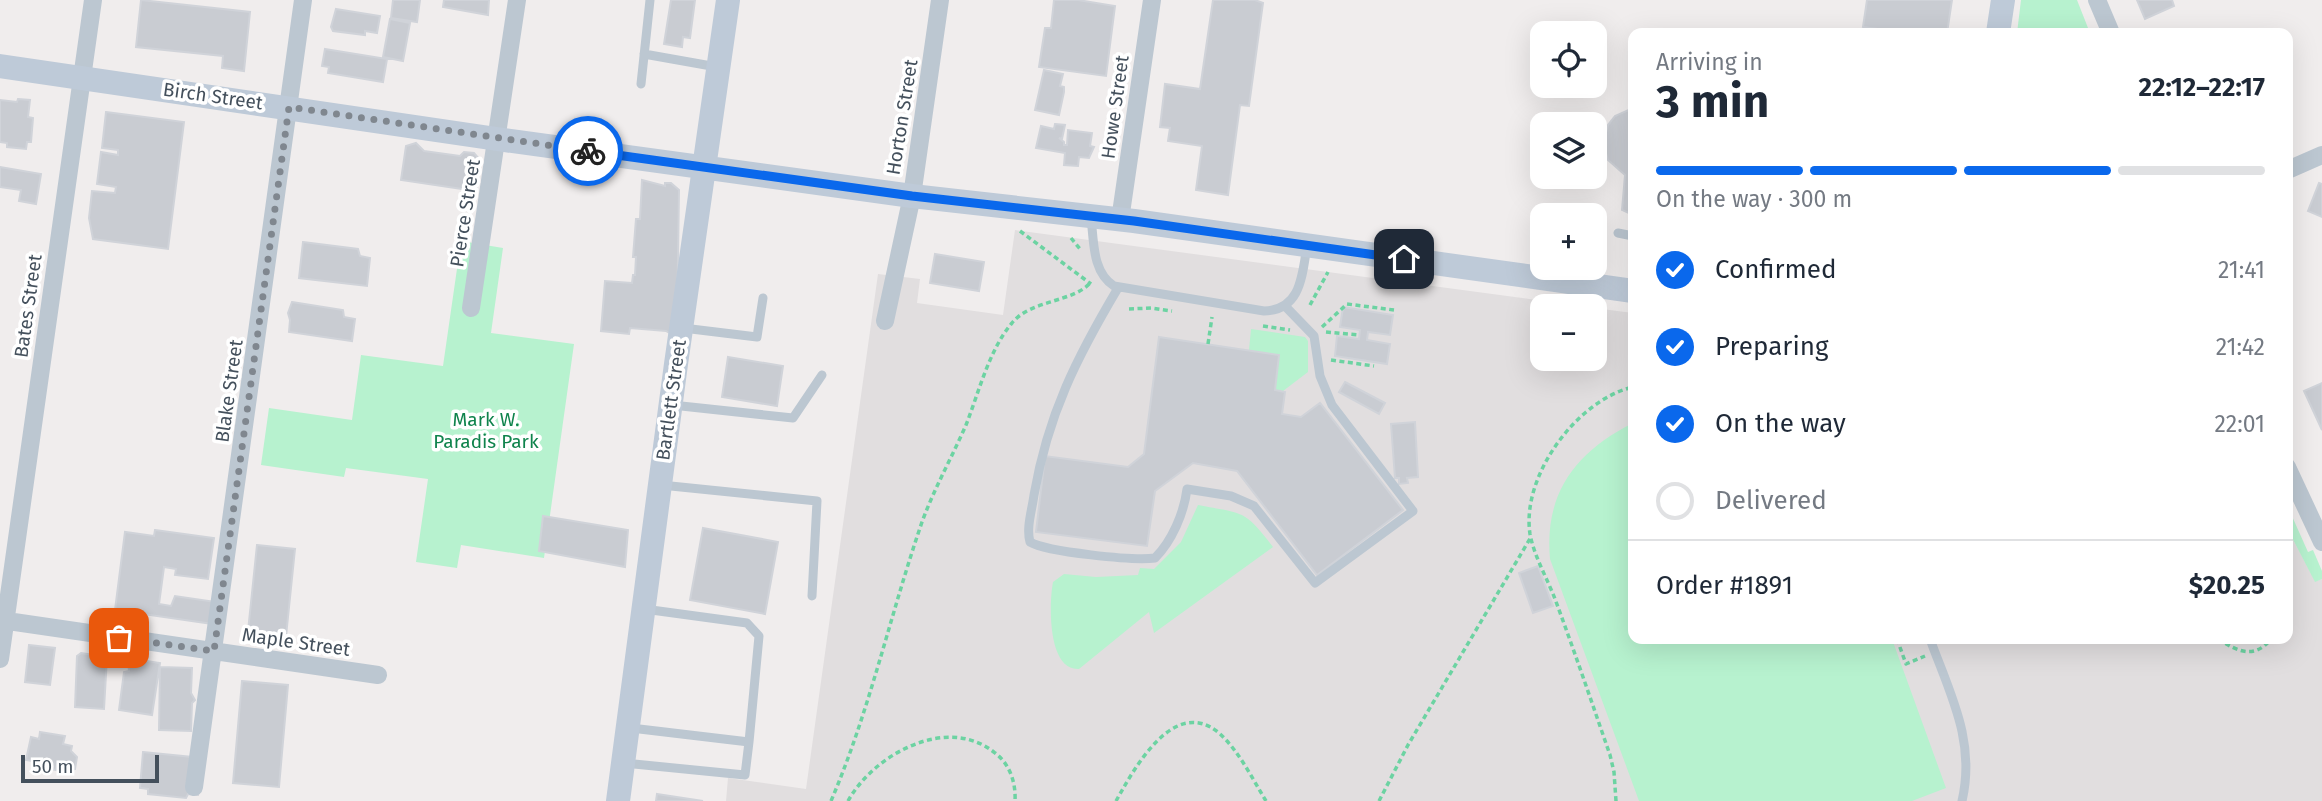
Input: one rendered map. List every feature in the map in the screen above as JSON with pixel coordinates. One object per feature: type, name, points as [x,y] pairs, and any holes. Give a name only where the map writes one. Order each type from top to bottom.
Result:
[{"type":"street","name":"Bates Street","points":[[0,659],[3,620],[93,0]]},
{"type":"street","name":"Blake Street","points":[[194,787],[303,0]]},
{"type":"street","name":"Pierce Street","points":[[471,308],[517,0]]},
{"type":"street","name":"Bartlett Street","points":[[618,801],[670,405],[728,0]]},
{"type":"street","name":"Horton Street","points":[[886,321],[912,196],[940,0]]},
{"type":"street","name":"Howe Street","points":[[1120,220],[1152,0]]},
{"type":"street","points":[[1999,28],[2003,0]]},
{"type":"street","points":[[2097,0],[2109,28]]},
{"type":"street","name":"Birch Street","points":[[0,66],[498,139],[912,196],[1091,216],[1308,245],[1628,290]]},
{"type":"street","points":[[2293,168],[2322,155]]},
{"type":"street","points":[[2293,480],[2322,542]]},
{"type":"street","name":"Maple Street","points":[[3,620],[378,675]]},
{"type":"lane","points":[[641,84],[650,0]]},
{"type":"lane","points":[[644,54],[719,67]]},
{"type":"lane","points":[[1091,216],[1098,265],[1108,282],[1118,288],[1264,311],[1286,306],[1298,291],[1308,245]]},
{"type":"lane","points":[[1618,233],[1628,235]]},
{"type":"lane","points":[[1118,288],[1080,354],[1048,432],[1028,535],[1030,542],[1036,546],[1132,558],[1155,558],[1170,538],[1181,515],[1187,489],[1231,496],[1254,506],[1315,583],[1413,511],[1332,405],[1324,392],[1314,336],[1286,306]]},
{"type":"lane","points":[[681,328],[757,337],[763,298]]},
{"type":"lane","points":[[670,405],[793,418],[822,375]]},
{"type":"lane","points":[[660,485],[817,501],[812,596]]},
{"type":"lane","points":[[623,762],[745,775],[759,636],[747,622],[643,609]]},
{"type":"lane","points":[[1932,644],[1965,743],[1968,764],[1962,801]]},
{"type":"lane","points":[[627,727],[749,742]]},
{"type":"path","points":[[1020,231],[1091,284]]},
{"type":"path","points":[[1071,238],[1082,253]]},
{"type":"path","points":[[1310,305],[1328,272]]},
{"type":"path","points":[[1090,276],[1091,284]]},
{"type":"path","points":[[831,801],[863,719],[929,504],[955,450],[998,345],[1011,324],[1023,313],[1091,284]]},
{"type":"path","points":[[1314,336],[1348,304],[1394,310]]},
{"type":"path","points":[[1208,344],[1212,317]]},
{"type":"path","points":[[1314,336],[1330,331],[1359,335]]},
{"type":"path","points":[[1316,358],[1374,366]]},
{"type":"path","points":[[1616,801],[1610,755],[1531,537],[1530,521],[1537,485],[1555,447],[1587,411],[1628,389]]},
{"type":"path","points":[[1379,801],[1403,754],[1531,537]]},
{"type":"path","points":[[1898,644],[1904,664],[1935,653]]},
{"type":"path","points":[[2227,644],[2241,652],[2250,653],[2267,644]]},
{"type":"path","points":[[1116,801],[1139,763],[1157,740],[1175,728],[1194,723],[1212,728],[1227,741],[1266,801]]},
{"type":"path","points":[[848,801],[868,775],[891,756],[924,742],[955,736],[981,743],[999,755],[1010,772],[1015,801]]},
{"type":"shaded area","points":[[1015,230],[1530,299],[1530,371],[1607,371],[1607,310],[1628,312],[1628,644],[2293,644],[2293,539],[2315,581],[2322,579],[2322,801],[726,801],[728,778],[806,789],[878,274],[920,279],[917,303],[1003,315]]},
{"type":"green space","points":[[2021,0],[2077,0],[2088,28],[2018,28]]},
{"type":"green space","name":"Mark W. Paradis Park","points":[[461,241],[503,248],[491,333],[574,344],[544,558],[461,545],[457,568],[416,562],[428,479],[346,468],[344,477],[261,465],[269,408],[352,420],[361,355],[443,366]]},
{"type":"green space","points":[[1251,329],[1305,337],[1308,341],[1308,372],[1283,391],[1275,390],[1279,355],[1249,350]]},
{"type":"green space","points":[[1628,426],[1628,644],[1894,644],[1946,788],[1912,801],[1639,801],[1550,559],[1549,536],[1558,495],[1580,462],[1595,447]]},
{"type":"green space","points":[[1198,505],[1242,515],[1256,526],[1273,547],[1154,633],[1149,612],[1079,669],[1069,667],[1061,659],[1052,634],[1053,582],[1064,574],[1096,577],[1138,575],[1140,568],[1154,569],[1181,542]]},
{"type":"green space","points":[[2293,518],[2308,552],[2313,550],[2322,571],[2322,579],[2315,582],[2293,540]]},
{"type":"building","points":[[141,0],[250,12],[244,71],[222,68],[223,56],[136,47]]},
{"type":"building","points":[[393,0],[420,0],[417,22],[391,18]]},
{"type":"building","points":[[444,0],[489,0],[488,15],[443,7]]},
{"type":"building","points":[[671,0],[695,0],[690,38],[683,37],[682,47],[664,44]]},
{"type":"building","points":[[1054,0],[1078,0],[1115,6],[1106,76],[1039,67],[1045,28],[1051,28]]},
{"type":"building","points":[[1213,0],[1255,0],[1263,3],[1249,106],[1240,105],[1228,195],[1196,190],[1202,146],[1168,141],[1170,128],[1160,127],[1165,84],[1200,89]]},
{"type":"building","points":[[1867,0],[1952,0],[1948,28],[1863,27]]},
{"type":"building","points":[[2137,0],[2172,0],[2174,6],[2145,19]]},
{"type":"building","points":[[336,9],[380,16],[377,33],[365,31],[365,35],[333,31],[331,27]]},
{"type":"building","points":[[390,19],[410,23],[403,61],[383,57]]},
{"type":"building","points":[[325,49],[387,59],[383,82],[328,73],[329,67],[322,66]]},
{"type":"building","points":[[1044,70],[1063,74],[1060,86],[1064,87],[1064,92],[1059,115],[1035,110]]},
{"type":"building","points":[[18,99],[30,100],[28,117],[33,118],[31,142],[27,142],[26,149],[7,147],[7,143],[0,142],[0,100],[17,102]]},
{"type":"building","points":[[1628,110],[1628,213],[1622,210],[1625,175],[1607,157],[1608,125],[1615,116]]},
{"type":"building","points":[[106,112],[184,122],[168,249],[93,239],[89,218],[92,191],[115,193],[116,187],[97,184],[101,152],[118,155],[118,150],[102,148]]},
{"type":"building","points":[[1055,124],[1065,125],[1062,139],[1059,138],[1064,145],[1067,145],[1068,130],[1092,133],[1090,146],[1094,147],[1089,158],[1079,157],[1078,166],[1064,165],[1065,153],[1036,148],[1041,126],[1054,129]]},
{"type":"building","points":[[416,143],[424,151],[460,156],[464,152],[474,153],[480,160],[476,191],[401,180],[406,146]]},
{"type":"building","points":[[0,167],[41,174],[36,204],[19,201],[21,190],[0,187]]},
{"type":"building","points":[[642,180],[665,186],[665,183],[671,183],[679,190],[677,324],[671,334],[666,331],[630,328],[629,334],[601,331],[605,281],[632,283],[635,275],[636,257],[633,257],[636,219],[640,219]]},
{"type":"building","points":[[2319,183],[2322,184],[2322,217],[2308,211]]},
{"type":"building","points":[[303,242],[358,249],[360,256],[370,258],[367,286],[299,278]]},
{"type":"building","points":[[935,254],[984,262],[979,291],[930,283]]},
{"type":"building","points":[[292,302],[343,310],[344,317],[355,319],[352,341],[289,332],[288,313]]},
{"type":"building","points":[[1343,307],[1393,315],[1390,335],[1368,332],[1367,340],[1390,344],[1387,364],[1335,356],[1337,336],[1359,339],[1360,330],[1340,327]]},
{"type":"building","points":[[1159,337],[1279,355],[1275,390],[1285,392],[1282,414],[1301,417],[1320,403],[1403,510],[1317,575],[1237,471],[1193,463],[1155,491],[1147,546],[1036,532],[1045,456],[1128,467],[1144,454]]},
{"type":"building","points":[[728,357],[783,366],[777,406],[722,397]]},
{"type":"building","points":[[1345,382],[1385,403],[1379,414],[1339,392]]},
{"type":"building","points":[[2322,383],[2322,430],[2304,391]]},
{"type":"building","points":[[1415,422],[1418,477],[1407,478],[1408,483],[1399,484],[1399,478],[1395,478],[1391,424]]},
{"type":"building","points":[[543,516],[628,530],[625,567],[539,551]]},
{"type":"building","points":[[703,528],[778,542],[765,614],[690,600]]},
{"type":"building","points":[[155,530],[214,538],[208,579],[175,575],[176,569],[164,567],[159,604],[171,606],[175,596],[216,602],[213,624],[115,610],[125,532],[154,536]]},
{"type":"building","points":[[257,545],[295,549],[285,646],[247,641]]},
{"type":"building","points":[[1538,566],[1553,606],[1533,613],[1519,573]]},
{"type":"building","points":[[29,645],[55,648],[50,685],[25,682]]},
{"type":"building","points":[[81,653],[107,657],[104,709],[75,707],[77,656]]},
{"type":"building","points":[[134,659],[160,663],[152,715],[119,710],[124,672],[129,671],[128,661]]},
{"type":"building","points":[[160,667],[192,668],[191,693],[195,700],[192,703],[191,731],[159,730]]},
{"type":"building","points":[[242,681],[288,685],[279,787],[233,783]]},
{"type":"building","points":[[40,732],[65,736],[63,744],[72,746],[71,751],[77,757],[75,769],[68,770],[57,765],[56,770],[37,766],[38,762],[26,760],[31,737],[39,739]]},
{"type":"building","points":[[143,752],[202,758],[198,795],[188,794],[186,798],[148,794],[148,789],[140,788]]},
{"type":"building","points":[[657,794],[703,801],[656,801]]},
{"type":"way so far","points":[[119,638],[214,651],[289,107],[588,151]]},
{"type":"route","points":[[588,151],[912,196],[1134,221],[1404,259]]}]
